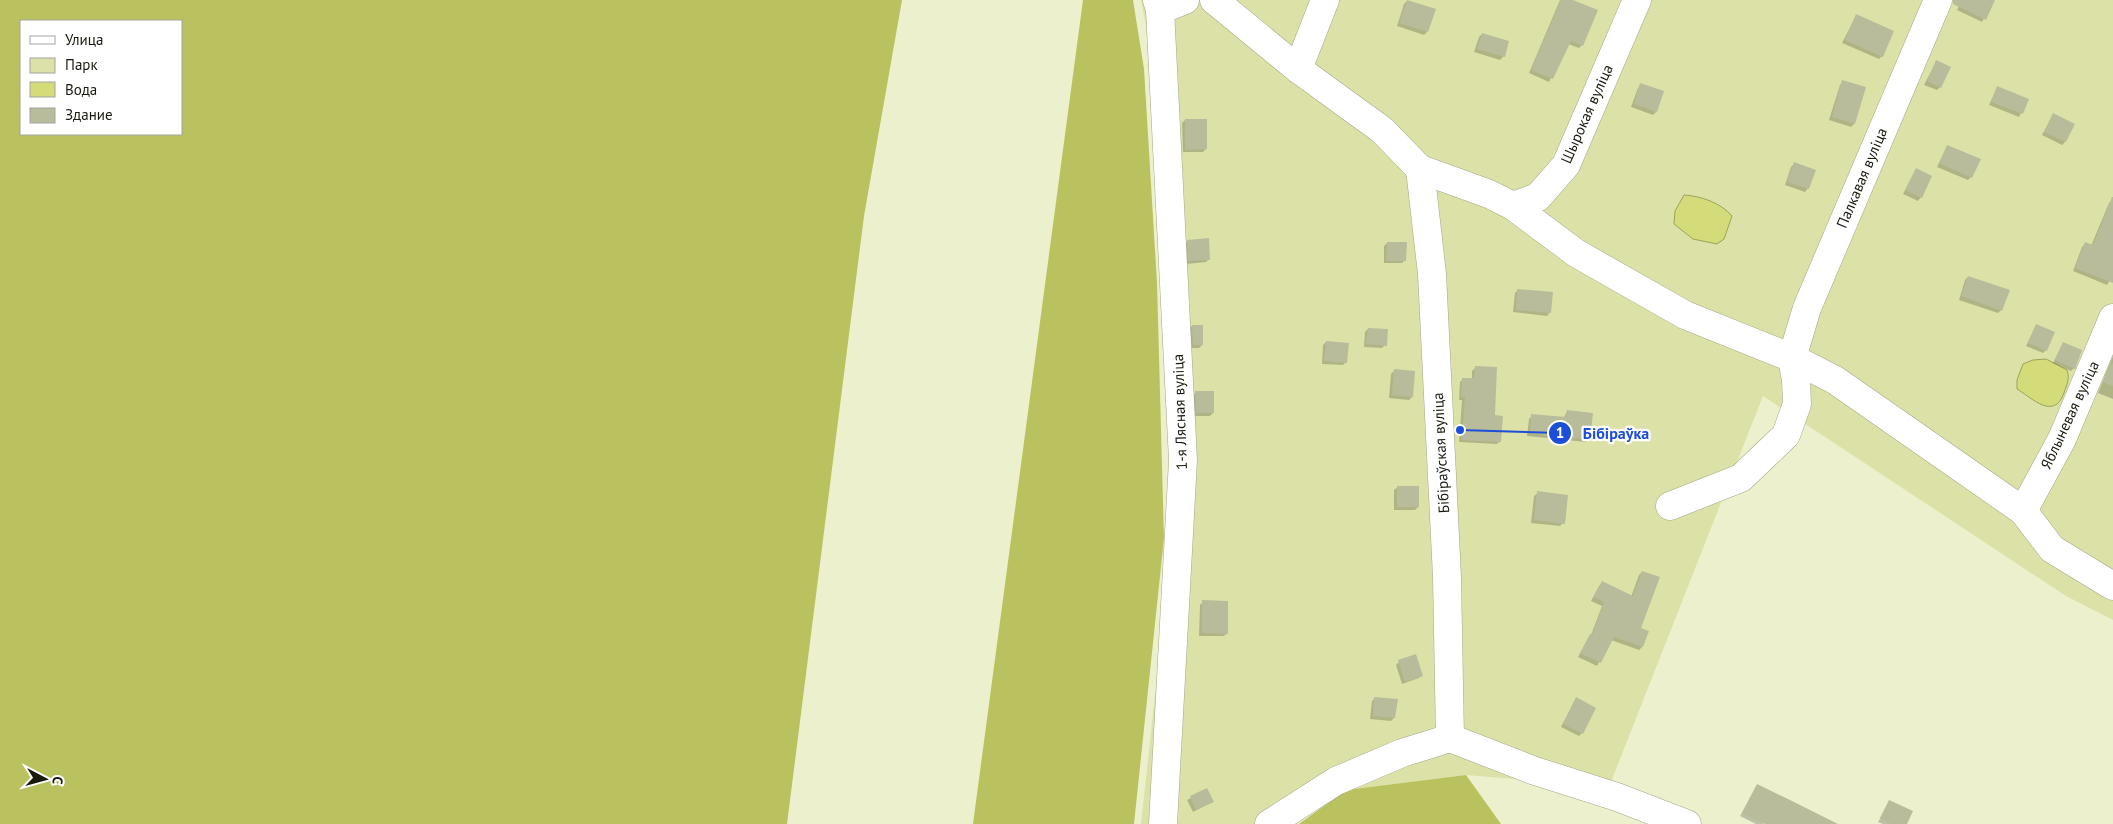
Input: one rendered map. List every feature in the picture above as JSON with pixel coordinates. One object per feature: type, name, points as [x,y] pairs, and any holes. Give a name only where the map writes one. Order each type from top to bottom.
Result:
[{"type":"street","points":[[1158,5],[1186,0]]},
{"type":"street","points":[[1214,0],[1298,69],[1382,130],[1420,169],[1489,194],[1513,206],[1576,253],[1685,315],[1792,358],[1842,386],[2023,511],[2052,549],[2113,586]]},
{"type":"street","points":[[1298,69],[1325,0]]},
{"type":"street","name":"Шырокая вуліца","points":[[1513,206],[1538,197],[1566,165],[1637,0]]},
{"type":"street","name":"Палкавая вуліца","points":[[1792,358],[1807,308],[1938,0]]},
{"type":"street","name":"1-я Лясная вуліца","points":[[1158,5],[1183,460],[1163,824]]},
{"type":"street","name":"Бібіраўская вуліца","points":[[1420,169],[1432,274],[1447,577],[1450,738]]},
{"type":"street","name":"Яблыневая вуліца","points":[[2023,511],[2062,439],[2113,318]]},
{"type":"street","points":[[1670,506],[1741,478],[1786,435],[1797,404],[1792,358]]},
{"type":"street","points":[[1268,824],[1336,781],[1402,753],[1450,738],[1535,771],[1617,797],[1687,824]]},
{"type":"green space","points":[[1141,0],[2113,0],[2113,620],[2066,596],[1763,396],[1609,787],[1466,775],[1346,790],[1294,824],[1141,824],[1171,548],[1172,463],[1151,52]]},
{"type":"shaded area","points":[[0,0],[902,0],[864,216],[787,824],[0,824]]},
{"type":"shaded area","points":[[1083,0],[1133,0],[1144,69],[1157,283],[1164,538],[1134,824],[973,824]]},
{"type":"shaded area","points":[[1466,775],[1501,824],[1299,824],[1346,790]]},
{"type":"water","points":[[1684,195],[1710,201],[1722,207],[1732,216],[1724,239],[1717,244],[1693,239],[1674,224],[1675,211]]},
{"type":"water","points":[[2046,359],[2067,370],[2068,376],[2068,382],[2060,401],[2055,405],[2049,406],[2036,402],[2017,389],[2017,380],[2023,364],[2033,360]]},
{"type":"building","points":[[1407,0],[1436,9],[1428,32],[1399,23]]},
{"type":"building","points":[[1561,0],[1573,0],[1598,10],[1583,46],[1571,41],[1553,79],[1531,70]]},
{"type":"building","points":[[1953,0],[1995,0],[1986,20],[1953,4]]},
{"type":"building","points":[[1856,14],[1894,31],[1883,57],[1845,40]]},
{"type":"building","points":[[1482,33],[1509,41],[1505,57],[1477,49]]},
{"type":"building","points":[[1936,60],[1951,67],[1941,88],[1927,81]]},
{"type":"building","points":[[1842,80],[1866,87],[1855,124],[1832,117]]},
{"type":"building","points":[[1640,83],[1664,91],[1657,112],[1634,104]]},
{"type":"building","points":[[1997,86],[2029,99],[2023,114],[1991,102]]},
{"type":"building","points":[[2053,113],[2075,124],[2066,142],[2044,132]]},
{"type":"building","points":[[1185,119],[1207,119],[1207,149],[1185,150]]},
{"type":"building","points":[[1947,145],[1981,159],[1972,178],[1939,163]]},
{"type":"building","points":[[1794,162],[1816,170],[1809,189],[1787,182]]},
{"type":"building","points":[[1916,168],[1932,176],[1922,198],[1905,190]]},
{"type":"building","points":[[2112,197],[2113,283],[2075,268],[2085,242],[2093,245]]},
{"type":"building","points":[[1209,238],[1210,260],[1188,261],[1187,240]]},
{"type":"building","points":[[1387,242],[1407,242],[1406,261],[1386,261]]},
{"type":"building","points":[[1968,276],[2010,290],[2002,311],[1961,296]]},
{"type":"building","points":[[1517,289],[1553,292],[1551,313],[1516,310]]},
{"type":"building","points":[[2036,324],[2055,332],[2047,351],[2028,343]]},
{"type":"building","points":[[1192,325],[1203,325],[1203,345],[1193,345]]},
{"type":"building","points":[[1368,328],[1388,329],[1387,346],[1366,344]]},
{"type":"building","points":[[1326,341],[1349,343],[1347,363],[1324,361]]},
{"type":"building","points":[[2063,342],[2082,350],[2075,369],[2055,360]]},
{"type":"building","points":[[2111,363],[2113,364],[2113,386],[2103,382]]},
{"type":"building","points":[[1475,366],[1497,367],[1495,415],[1503,416],[1501,442],[1462,440],[1465,397],[1461,397],[1462,378],[1474,378]]},
{"type":"building","points":[[1394,369],[1415,371],[1413,397],[1392,395]]},
{"type":"building","points":[[1195,391],[1214,391],[1214,413],[1196,413]]},
{"type":"building","points":[[1567,410],[1593,413],[1590,440],[1530,433],[1531,414],[1566,417]]},
{"type":"building","points":[[1397,486],[1419,486],[1419,507],[1397,507]]},
{"type":"building","points":[[1537,491],[1568,495],[1565,524],[1534,520]]},
{"type":"building","points":[[1642,571],[1660,577],[1641,628],[1649,631],[1643,647],[1614,637],[1601,663],[1580,653],[1590,634],[1592,635],[1604,602],[1594,597],[1602,581],[1633,596]]},
{"type":"building","points":[[1202,600],[1228,601],[1228,634],[1202,633]]},
{"type":"building","points":[[1416,654],[1423,676],[1405,682],[1398,660]]},
{"type":"building","points":[[1374,697],[1398,699],[1395,718],[1373,716]]},
{"type":"building","points":[[1576,697],[1596,708],[1583,734],[1563,724]]},
{"type":"building","points":[[1757,784],[1838,824],[1765,824],[1742,813]]},
{"type":"building","points":[[1207,788],[1214,802],[1196,810],[1190,796]]},
{"type":"building","points":[[1889,800],[1913,811],[1907,824],[1892,824],[1880,818]]},
{"type":"place","name":"Бібіраўка","points":[[1460,430]]}]
